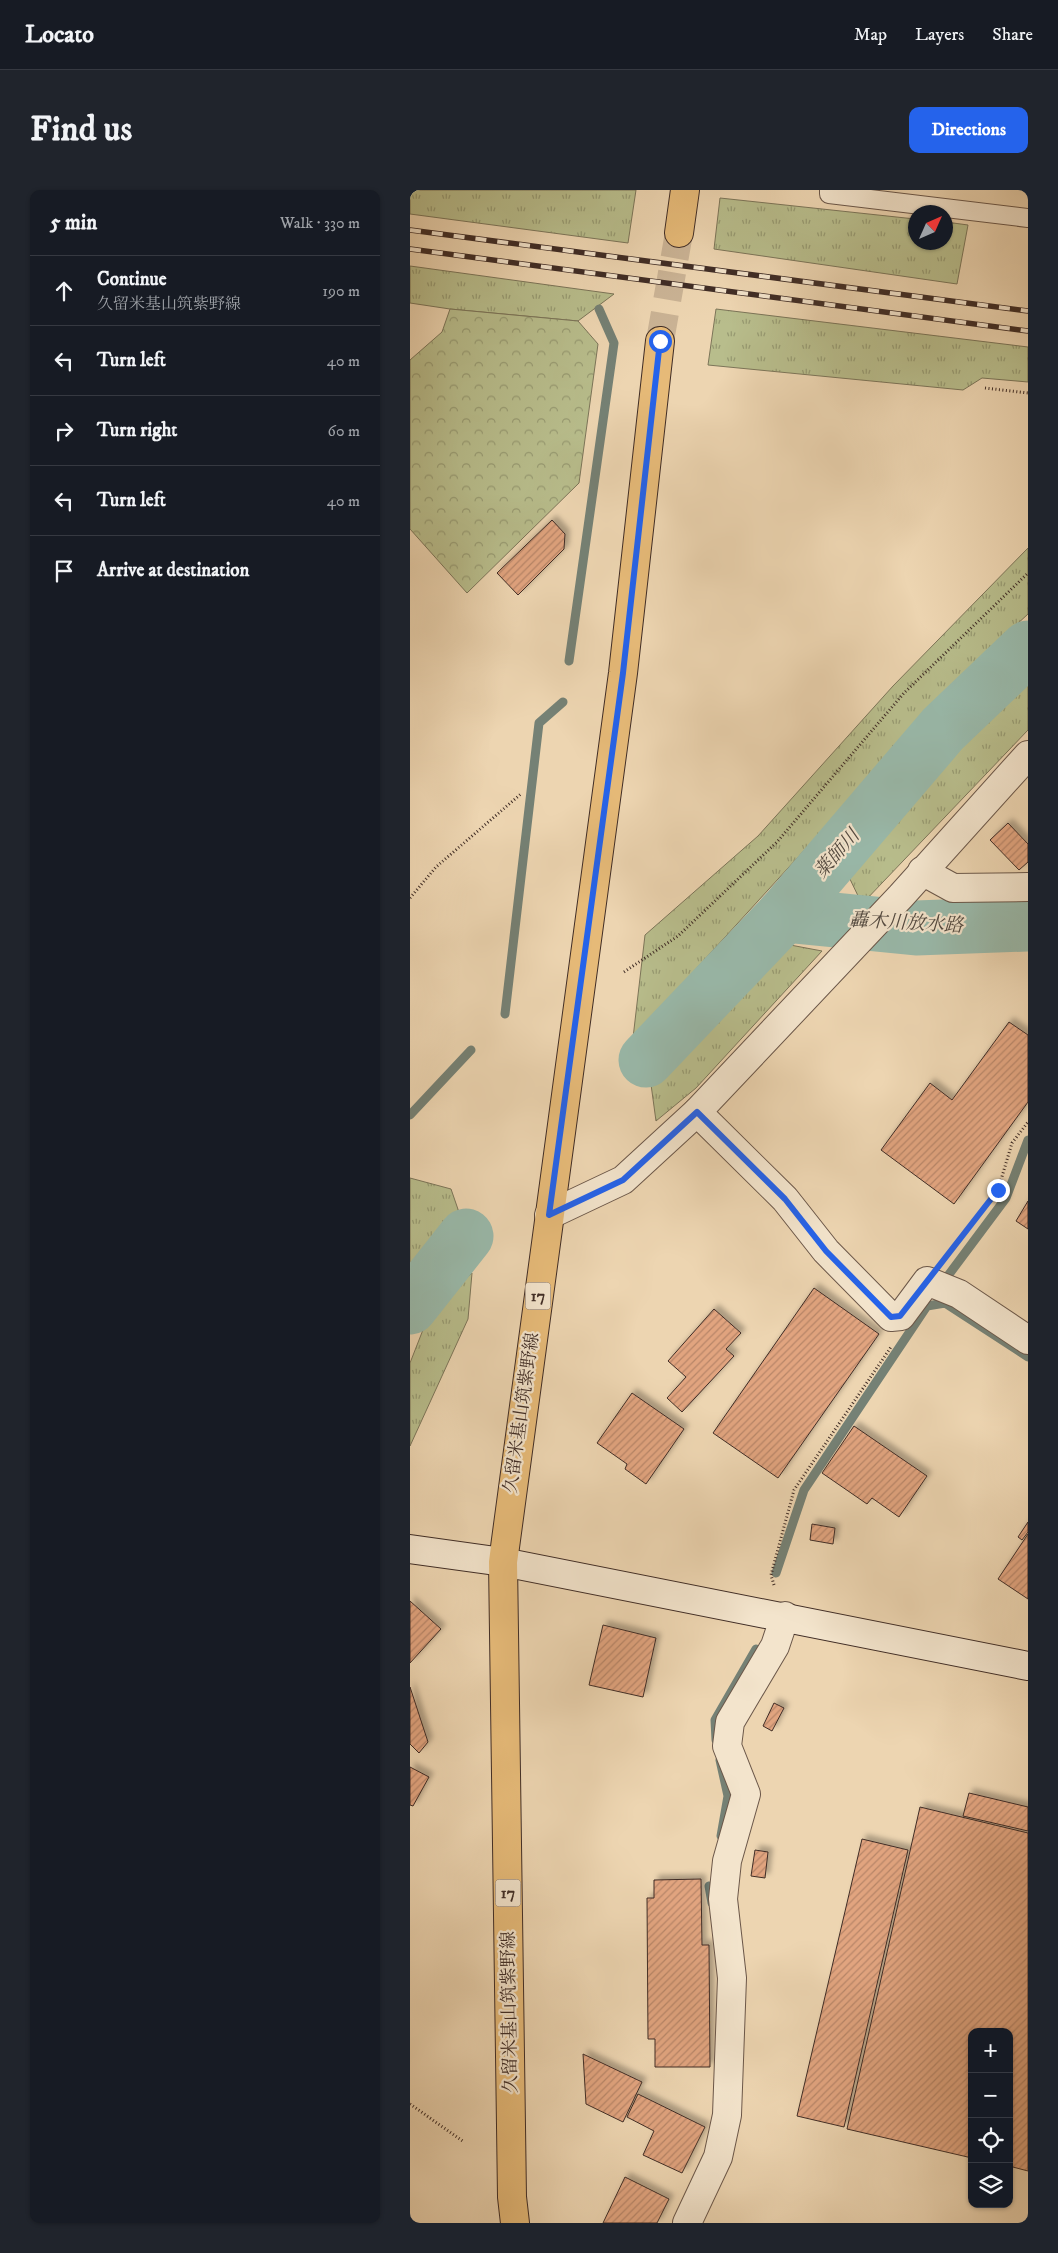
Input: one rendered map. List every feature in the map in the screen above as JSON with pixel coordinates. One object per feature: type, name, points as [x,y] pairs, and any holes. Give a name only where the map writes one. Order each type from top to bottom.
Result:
[{"type":"main road","points":[[679,233],[685,190]]},
{"type":"main road","name":"久留米基山筑紫野線","points":[[515,2223],[512,2187],[503,1562],[623,673],[660,341]]},
{"type":"street","points":[[549,1215],[623,1180],[697,1112],[901,896],[1028,755]]},
{"type":"street","points":[[922,871],[953,888],[1028,887]]},
{"type":"street","points":[[697,1112],[785,1199],[826,1251],[891,1317],[900,1316],[927,1282],[959,1294],[1028,1340]]},
{"type":"street","points":[[410,1549],[503,1562],[785,1616],[1028,1666]]},
{"type":"street","points":[[687,2223],[718,2156],[727,2115],[732,1978],[723,1899],[726,1861],[746,1794],[727,1746],[730,1722],[774,1646],[785,1616]]},
{"type":"lane","points":[[829,190],[829,194],[1028,218]]},
{"type":"path","points":[[985,388],[1028,393]]},
{"type":"path","points":[[624,972],[678,936],[777,842],[904,693],[1028,573]]},
{"type":"path","points":[[410,898],[436,867],[522,793]]},
{"type":"path","points":[[927,1282],[998,1190],[1012,1143],[1028,1122]]},
{"type":"path","points":[[785,1616],[771,1575],[794,1490],[898,1336],[900,1316]]},
{"type":"path","points":[[410,2104],[464,2142]]},
{"type":"green space","points":[[410,190],[636,190],[628,243],[410,214]]},
{"type":"green space","points":[[720,198],[908,218],[908,250],[953,250],[953,223],[968,225],[957,284],[714,249]]},
{"type":"green space","points":[[410,266],[614,294],[578,321],[450,309],[410,303]]},
{"type":"green space","points":[[450,309],[578,321],[598,344],[579,483],[467,593],[410,529],[410,360],[442,332]]},
{"type":"green space","points":[[716,309],[1028,347],[1028,382],[982,378],[963,390],[708,365]]},
{"type":"green space","points":[[1028,548],[1028,614],[976,662],[633,1038],[645,935],[758,836],[893,686]]},
{"type":"green space","points":[[1028,670],[1028,730],[862,904],[847,873],[970,720]]},
{"type":"green space","points":[[785,944],[822,951],[696,1088],[656,1121],[650,1077]]},
{"type":"green space","points":[[410,1178],[451,1189],[461,1218],[410,1268]]},
{"type":"green space","points":[[472,1273],[468,1319],[410,1446],[410,1363],[428,1317]]},
{"type":"building","points":[[552,520],[565,534],[564,549],[518,595],[497,573]]},
{"type":"building","points":[[1008,823],[1028,844],[1028,862],[1019,870],[990,840]]},
{"type":"building","points":[[1009,1022],[1028,1035],[1028,1102],[954,1204],[881,1150],[930,1083],[952,1100]]},
{"type":"building","points":[[1028,1201],[1028,1229],[1016,1221]]},
{"type":"building","points":[[814,1288],[879,1334],[778,1478],[713,1433]]},
{"type":"building","points":[[714,1309],[741,1333],[726,1349],[734,1356],[682,1412],[667,1398],[686,1377],[668,1361]]},
{"type":"building","points":[[632,1393],[684,1429],[646,1484],[625,1469],[627,1464],[597,1443]]},
{"type":"building","points":[[854,1426],[927,1476],[899,1517],[872,1498],[867,1504],[822,1473]]},
{"type":"building","points":[[1028,1522],[1028,1532],[1022,1540],[1018,1537]]},
{"type":"building","points":[[812,1524],[835,1528],[833,1544],[810,1540]]},
{"type":"building","points":[[1028,1534],[1028,1599],[998,1579]]},
{"type":"building","points":[[410,1601],[441,1629],[410,1663]]},
{"type":"building","points":[[603,1625],[656,1638],[643,1697],[589,1685]]},
{"type":"building","points":[[410,1687],[428,1742],[419,1753],[410,1744]]},
{"type":"building","points":[[774,1703],[784,1708],[772,1731],[763,1726]]},
{"type":"building","points":[[410,1767],[429,1777],[413,1806],[410,1805]]},
{"type":"building","points":[[969,1793],[1028,1807],[1028,1831],[963,1816]]},
{"type":"building","points":[[920,1807],[1028,1833],[1028,2171],[1013,2167],[1013,2028],[968,2028],[968,2157],[847,2129]]},
{"type":"building","points":[[862,1839],[908,1850],[844,2127],[797,2116]]},
{"type":"building","points":[[755,1850],[768,1852],[765,1878],[751,1876]]},
{"type":"building","points":[[701,1879],[702,1945],[709,1945],[710,2067],[655,2067],[655,2039],[648,2039],[647,1898],[654,1898],[654,1880]]},
{"type":"building","points":[[583,2054],[642,2082],[623,2122],[586,2104]]},
{"type":"building","points":[[638,2094],[705,2127],[682,2173],[643,2155],[654,2131],[627,2117]]},
{"type":"building","points":[[625,2177],[669,2199],[657,2223],[603,2223]]},
{"type":"waterway","points":[[569,661],[614,343],[599,309]]},
{"type":"waterway","name":"薬師川","points":[[646,1060],[784,915],[943,729],[1028,648]]},
{"type":"waterway","points":[[505,1014],[539,723],[563,702]]},
{"type":"waterway","name":"轟木川放水路","points":[[784,915],[916,928],[1028,924]]},
{"type":"waterway","points":[[410,1115],[471,1050]]},
{"type":"waterway","points":[[947,1277],[1006,1198],[1028,1140]]},
{"type":"waterway","name":"薬師川","points":[[410,1307],[466,1236]]},
{"type":"waterway","points":[[776,1573],[804,1490],[927,1306],[945,1303],[1028,1357]]},
{"type":"waterway","points":[[716,1740],[715,1720],[756,1649]]},
{"type":"waterway","points":[[720,1760],[728,1796],[721,1836]]},
{"type":"waterway","points":[[709,1886],[712,1903]]},
{"type":"tunnel","points":[[660,341],[679,233]]},
{"type":"railway","points":[[410,230],[1028,311]]},
{"type":"railway","points":[[410,249],[1028,331]]},
{"type":"route","points":[[660,341],[623,673],[549,1215],[623,1180],[697,1112],[785,1199],[826,1251],[891,1317],[900,1316],[998,1190]]}]
